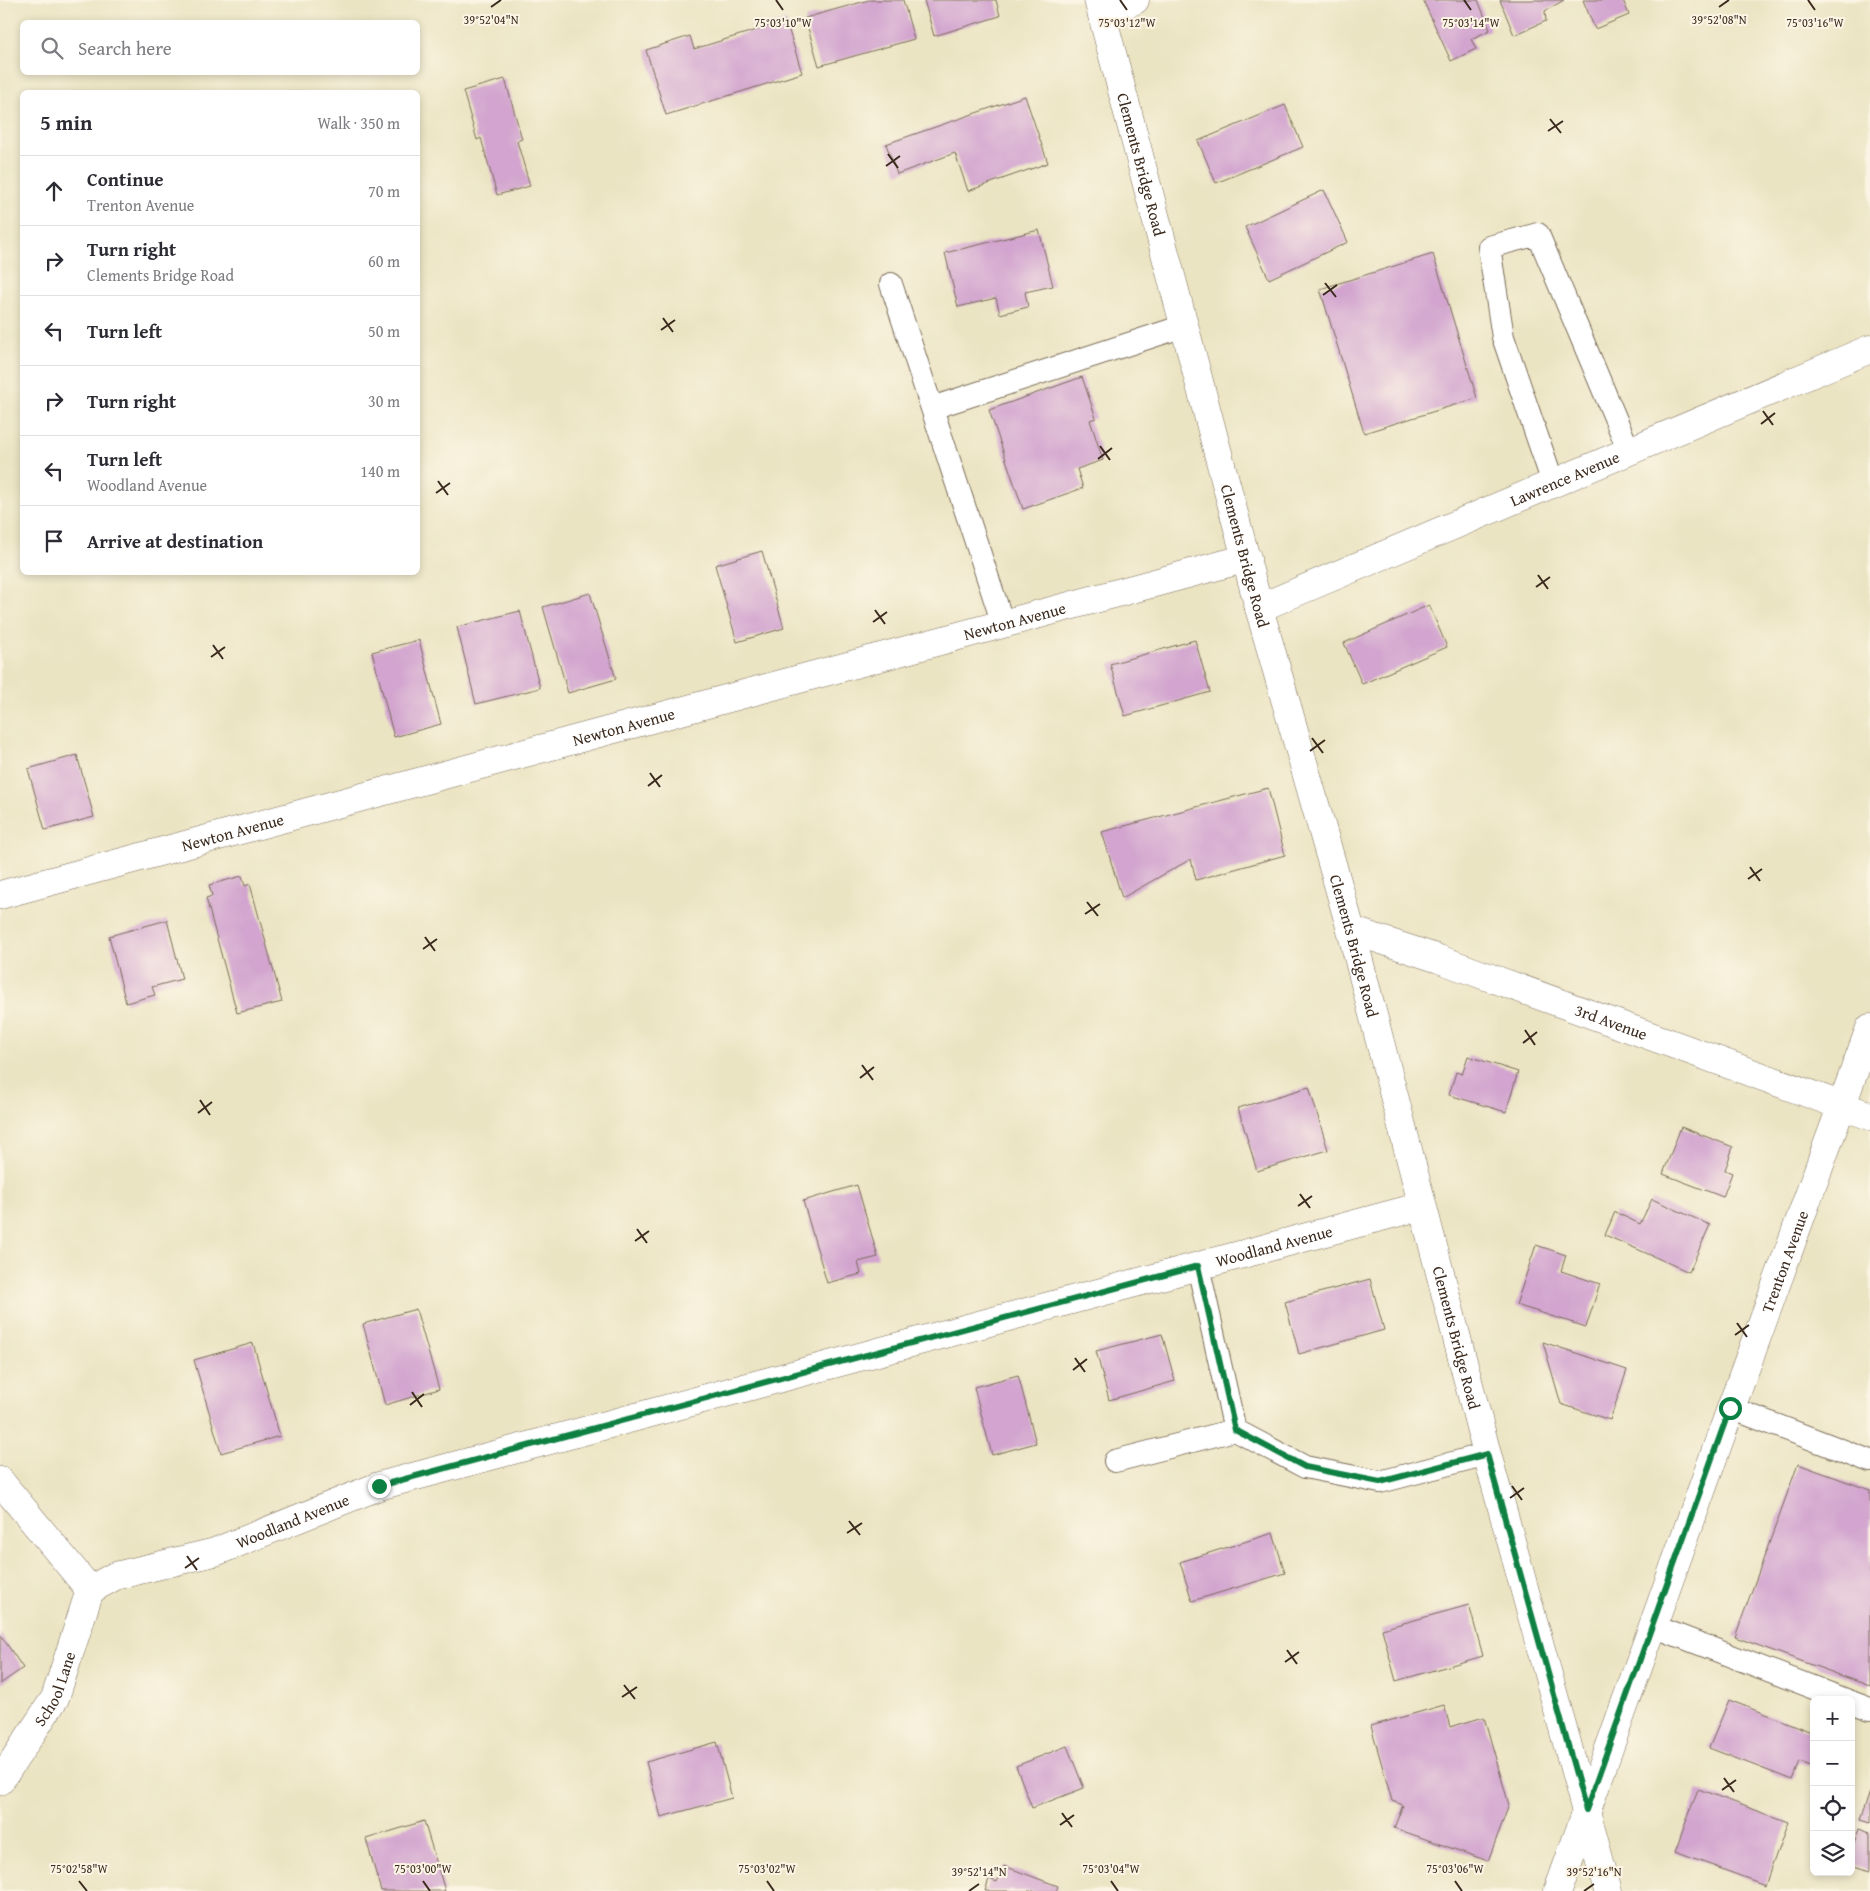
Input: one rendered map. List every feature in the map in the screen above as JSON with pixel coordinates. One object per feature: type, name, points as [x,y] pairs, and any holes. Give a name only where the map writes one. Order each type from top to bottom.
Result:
[{"type":"street","points":[[1100,7],[1135,0]]},
{"type":"street","name":"Clements Bridge Road","points":[[1100,7],[1260,608],[1351,930],[1487,1454],[1608,1891]]},
{"type":"street","name":"Lawrence Avenue","points":[[1260,608],[1870,349]]},
{"type":"street","name":"Newton Avenue","points":[[0,895],[1247,558]]},
{"type":"street","name":"3rd Avenue","points":[[1351,930],[1439,959],[1870,1116]]},
{"type":"street","name":"Trenton Avenue","points":[[1558,1891],[1730,1408],[1870,1028]]},
{"type":"street","name":"Woodland Avenue","points":[[90,1590],[115,1576],[214,1552],[379,1486],[1422,1206]]},
{"type":"street","points":[[0,1481],[90,1590]]},
{"type":"street","name":"School Lane","points":[[0,1781],[55,1698],[90,1590]]},
{"type":"lane","points":[[1553,483],[1503,337],[1490,248],[1538,234],[1629,451]]},
{"type":"lane","points":[[891,284],[1004,624]]},
{"type":"lane","points":[[932,408],[1184,326]]},
{"type":"lane","points":[[1198,1266],[1235,1430]]},
{"type":"lane","points":[[1730,1408],[1870,1461]]},
{"type":"lane","points":[[1115,1461],[1235,1430],[1305,1467],[1380,1482],[1487,1454]]},
{"type":"lane","points":[[1653,1626],[1836,1696]]},
{"type":"lane","points":[[1855,1703],[1870,1709]]},
{"type":"building","points":[[869,0],[903,0],[914,39],[819,66],[805,18]]},
{"type":"building","points":[[924,0],[996,0],[1000,16],[934,36]]},
{"type":"building","points":[[1423,0],[1478,0],[1490,30],[1471,39],[1476,49],[1451,61]]},
{"type":"building","points":[[1500,0],[1564,0],[1545,11],[1546,21],[1514,35]]},
{"type":"building","points":[[1583,0],[1623,0],[1629,15],[1595,29]]},
{"type":"building","points":[[786,21],[802,73],[666,115],[646,50],[690,36],[694,49]]},
{"type":"building","points":[[505,79],[522,139],[517,141],[530,186],[497,195],[481,138],[477,140],[463,91]]},
{"type":"building","points":[[1025,96],[1048,163],[968,191],[955,153],[897,174],[886,144]]},
{"type":"building","points":[[1285,105],[1303,147],[1216,183],[1198,141]]},
{"type":"building","points":[[1324,190],[1348,242],[1269,279],[1245,227]]},
{"type":"building","points":[[1039,230],[1053,286],[1025,292],[1028,307],[1000,314],[996,298],[958,307],[945,253]]},
{"type":"building","points":[[1433,254],[1477,398],[1364,433],[1320,289]]},
{"type":"building","points":[[1082,377],[1096,418],[1090,420],[1103,460],[1077,469],[1083,488],[1023,509],[989,410]]},
{"type":"building","points":[[762,551],[784,628],[737,642],[715,565]]},
{"type":"building","points":[[590,593],[616,679],[568,693],[543,607]]},
{"type":"building","points":[[1429,605],[1447,647],[1362,684],[1344,643]]},
{"type":"building","points":[[520,611],[540,688],[476,704],[457,627]]},
{"type":"building","points":[[419,640],[441,724],[394,737],[372,652]]},
{"type":"building","points":[[1195,640],[1210,692],[1125,716],[1110,664]]},
{"type":"building","points":[[77,755],[94,817],[45,830],[28,769]]},
{"type":"building","points":[[1268,788],[1285,855],[1196,880],[1191,859],[1122,898],[1102,832]]},
{"type":"building","points":[[242,876],[245,886],[250,884],[282,1002],[237,1013],[206,898],[212,896],[209,885]]},
{"type":"building","points":[[167,920],[182,979],[152,987],[155,995],[126,1003],[109,936]]},
{"type":"building","points":[[1468,1056],[1518,1072],[1506,1112],[1449,1095],[1456,1072],[1462,1074]]},
{"type":"building","points":[[1309,1087],[1328,1150],[1257,1171],[1238,1108]]},
{"type":"building","points":[[1681,1127],[1733,1147],[1725,1170],[1732,1173],[1723,1197],[1663,1174]]},
{"type":"building","points":[[857,1185],[878,1257],[858,1262],[861,1274],[827,1283],[803,1201]]},
{"type":"building","points":[[1652,1199],[1710,1225],[1689,1272],[1605,1235],[1615,1212],[1640,1224]]},
{"type":"building","points":[[1536,1245],[1566,1255],[1561,1271],[1600,1284],[1586,1327],[1516,1305]]},
{"type":"building","points":[[1370,1279],[1384,1330],[1299,1354],[1285,1302]]},
{"type":"building","points":[[416,1309],[439,1389],[385,1405],[363,1324]]},
{"type":"building","points":[[1162,1334],[1175,1381],[1109,1400],[1096,1351]]},
{"type":"building","points":[[1543,1342],[1627,1370],[1610,1420],[1561,1404]]},
{"type":"building","points":[[253,1343],[280,1436],[221,1453],[194,1360]]},
{"type":"building","points":[[1018,1375],[1036,1443],[992,1455],[974,1387]]},
{"type":"building","points":[[1798,1464],[1870,1490],[1870,1686],[1735,1637]]},
{"type":"building","points":[[1273,1533],[1285,1573],[1192,1601],[1180,1562]]},
{"type":"building","points":[[1469,1605],[1483,1656],[1396,1681],[1382,1629]]},
{"type":"building","points":[[0,1634],[23,1668],[0,1684]]},
{"type":"building","points":[[1729,1700],[1810,1731],[1810,1766],[1799,1762],[1792,1780],[1709,1748]]},
{"type":"building","points":[[1444,1705],[1450,1727],[1484,1717],[1509,1805],[1488,1861],[1394,1828],[1403,1805],[1392,1801],[1371,1726]]},
{"type":"building","points":[[717,1742],[732,1798],[661,1817],[646,1762]]},
{"type":"building","points":[[1067,1746],[1084,1788],[1032,1808],[1016,1766]]},
{"type":"building","points":[[1698,1789],[1788,1822],[1765,1885],[1675,1852]]},
{"type":"building","points":[[1870,1792],[1870,1823],[1860,1820]]},
{"type":"building","points":[[424,1821],[445,1891],[381,1891],[366,1839]]},
{"type":"building","points":[[1859,1829],[1870,1833],[1870,1870],[1855,1865],[1855,1840]]},
{"type":"building","points":[[1004,1866],[1058,1886],[1056,1891],[985,1891],[989,1879],[997,1882]]},
{"type":"route","points":[[379,1486],[1198,1266],[1235,1430],[1305,1467],[1380,1482],[1487,1454],[1586,1810],[1730,1408]]}]
